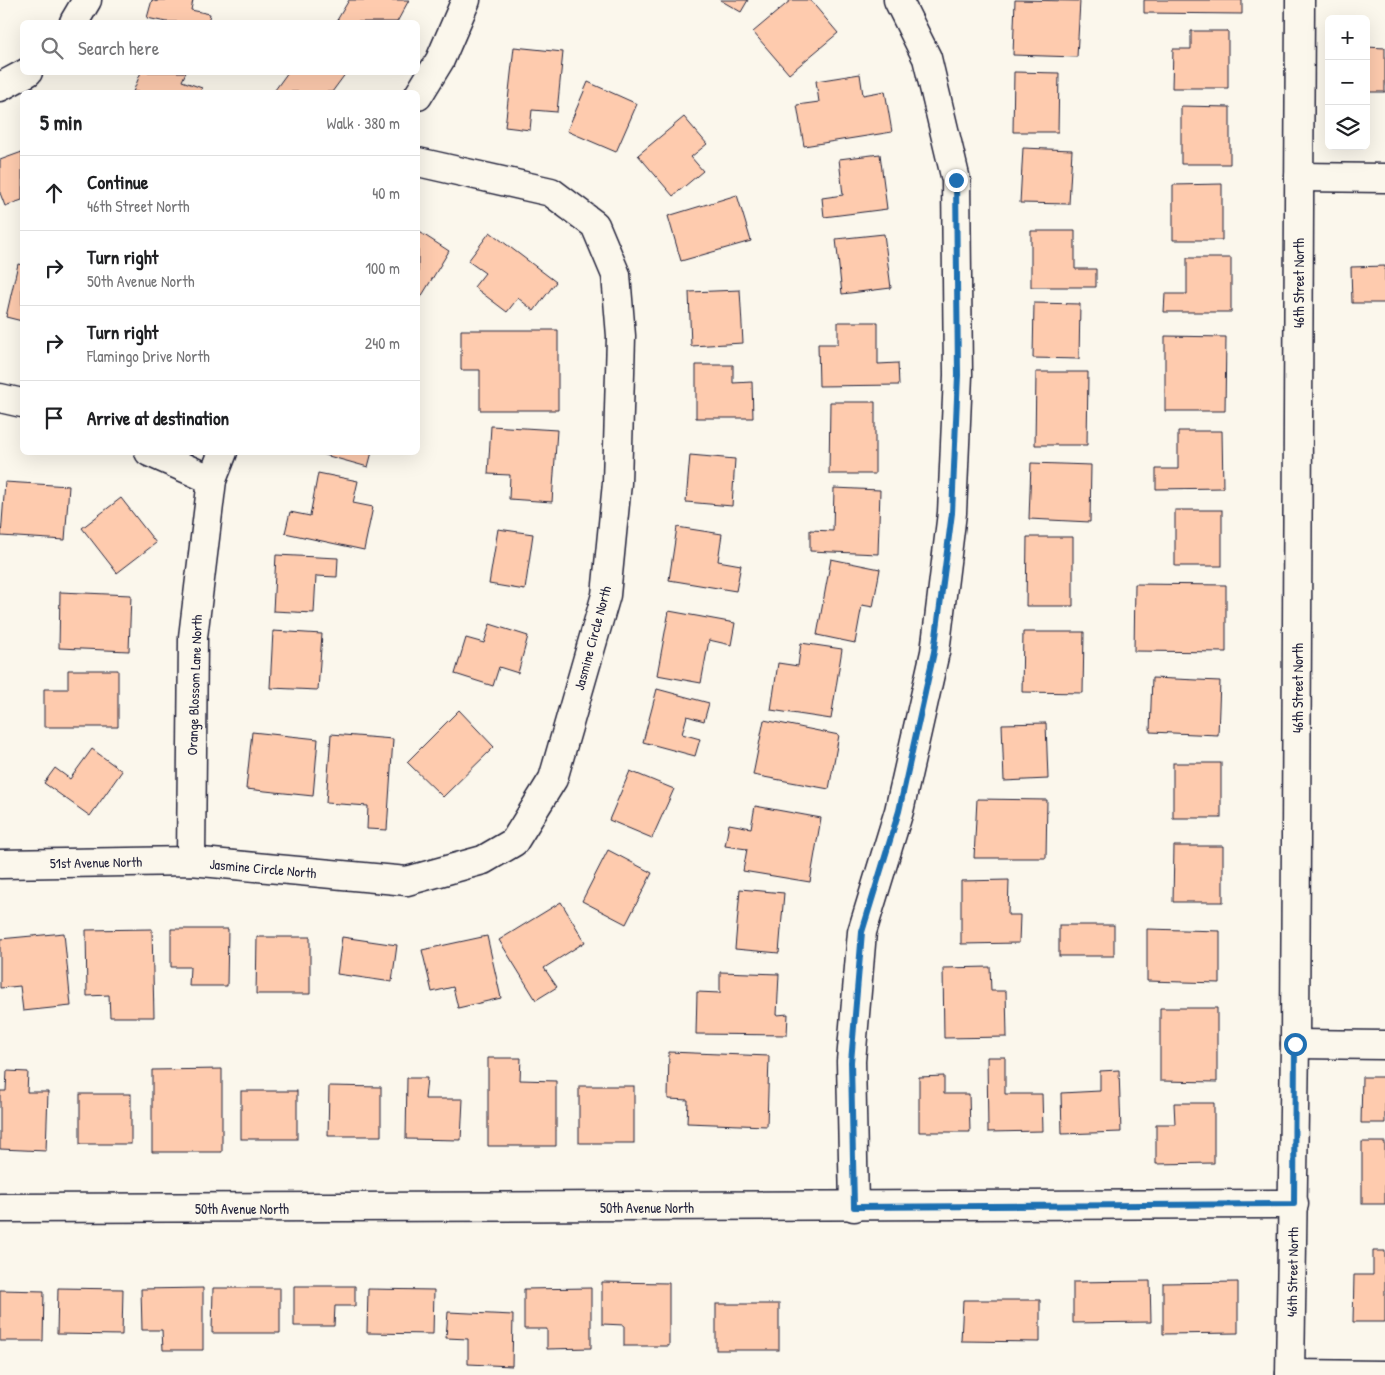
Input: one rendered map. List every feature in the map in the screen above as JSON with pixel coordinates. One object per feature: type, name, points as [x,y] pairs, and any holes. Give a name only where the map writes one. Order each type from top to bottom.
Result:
[{"type":"street","points":[[75,20],[87,0]]},
{"type":"street","points":[[420,93],[440,60],[466,0]]},
{"type":"street","points":[[854,1207],[851,1062],[862,932],[899,811],[934,652],[952,513],[958,375],[956,180],[927,58],[898,0]]},
{"type":"street","name":"46th Street North","points":[[1290,1375],[1294,1204],[1300,0]]},
{"type":"street","points":[[0,87],[22,75]]},
{"type":"street","name":"Jasmine Circle North","points":[[192,861],[407,881],[483,860],[514,842],[553,779],[606,595],[617,483],[621,336],[616,275],[595,225],[552,192],[420,162]]},
{"type":"street","points":[[1299,177],[1385,178]]},
{"type":"street","points":[[0,398],[20,403]]},
{"type":"street","points":[[156,455],[212,480]]},
{"type":"street","name":"Orange Blossom Lane North","points":[[192,861],[193,637],[212,480],[222,455]]},
{"type":"street","name":"51st Avenue North","points":[[0,864],[192,861]]},
{"type":"street","points":[[1295,1044],[1385,1045]]},
{"type":"street","name":"50th Avenue North","points":[[0,1208],[854,1207],[1294,1204]]},
{"type":"street","points":[[1290,1375],[1385,1374]]},
{"type":"building","points":[[152,0],[157,2],[157,0],[193,0],[191,10],[210,14],[208,20],[156,20],[147,18]]},
{"type":"building","points":[[349,0],[409,0],[398,20],[337,20]]},
{"type":"building","points":[[720,0],[748,0],[741,12]]},
{"type":"building","points":[[791,0],[810,0],[838,33],[789,74],[753,32]]},
{"type":"building","points":[[1015,0],[1080,1],[1077,57],[1013,55]]},
{"type":"building","points":[[1144,0],[1242,0],[1242,14],[1144,13]]},
{"type":"building","points":[[1191,31],[1228,31],[1228,88],[1172,88],[1173,49],[1191,49]]},
{"type":"building","points":[[514,47],[563,52],[557,112],[532,110],[530,130],[505,127]]},
{"type":"building","points":[[1370,47],[1385,48],[1385,92],[1370,92]]},
{"type":"building","points":[[1014,72],[1059,73],[1058,132],[1013,132]]},
{"type":"building","points":[[860,74],[863,95],[885,91],[892,132],[804,146],[797,105],[819,102],[816,81]]},
{"type":"building","points":[[140,75],[185,75],[182,81],[202,88],[201,90],[134,90]]},
{"type":"building","points":[[286,75],[345,75],[333,90],[275,90]]},
{"type":"building","points":[[588,82],[637,104],[616,152],[567,131]]},
{"type":"building","points":[[1181,106],[1230,107],[1230,164],[1181,164]]},
{"type":"building","points":[[684,117],[707,144],[691,157],[703,171],[673,196],[638,155]]},
{"type":"building","points":[[1023,148],[1072,150],[1069,204],[1020,203]]},
{"type":"building","points":[[20,153],[20,201],[5,206],[0,193],[0,160]]},
{"type":"building","points":[[880,154],[887,209],[824,217],[822,198],[843,195],[839,159]]},
{"type":"building","points":[[1222,184],[1222,240],[1173,240],[1173,185]]},
{"type":"building","points":[[737,195],[751,241],[681,261],[668,216]]},
{"type":"building","points":[[1031,231],[1075,231],[1075,269],[1096,269],[1096,287],[1031,287]]},
{"type":"building","points":[[420,232],[449,251],[420,299]]},
{"type":"building","points":[[490,232],[556,282],[534,311],[518,298],[507,312],[474,287],[485,273],[468,261]]},
{"type":"building","points":[[884,234],[891,288],[842,294],[836,239]]},
{"type":"building","points":[[1187,258],[1231,258],[1231,312],[1164,312],[1165,294],[1187,294]]},
{"type":"building","points":[[18,264],[20,264],[20,320],[6,317]]},
{"type":"building","points":[[1385,266],[1385,303],[1352,303],[1351,267]]},
{"type":"building","points":[[740,290],[743,343],[691,346],[689,292]]},
{"type":"building","points":[[1034,303],[1080,304],[1079,359],[1033,358]]},
{"type":"building","points":[[838,322],[878,322],[878,364],[898,363],[899,385],[819,386],[818,344],[838,344]]},
{"type":"building","points":[[461,330],[558,330],[558,410],[480,410],[480,370],[461,370]]},
{"type":"building","points":[[1165,336],[1226,337],[1225,411],[1165,411]]},
{"type":"building","points":[[696,365],[733,365],[733,383],[752,382],[753,418],[696,418]]},
{"type":"building","points":[[1036,372],[1088,372],[1087,445],[1035,445]]},
{"type":"building","points":[[830,402],[875,402],[875,474],[829,474]]},
{"type":"building","points":[[491,426],[557,430],[552,502],[509,499],[510,475],[488,474]]},
{"type":"building","points":[[1178,431],[1222,431],[1223,488],[1156,489],[1156,469],[1178,469]]},
{"type":"building","points":[[325,455],[371,455],[368,467]]},
{"type":"building","points":[[690,455],[735,459],[732,506],[686,502]]},
{"type":"building","points":[[1031,463],[1091,465],[1090,522],[1029,519]]},
{"type":"building","points":[[318,473],[358,481],[353,503],[373,507],[364,550],[285,533],[290,512],[310,516]]},
{"type":"building","points":[[5,482],[69,486],[65,540],[1,536]]},
{"type":"building","points":[[834,488],[880,490],[878,554],[810,551],[810,530],[833,531]]},
{"type":"building","points":[[121,498],[156,543],[117,573],[82,528]]},
{"type":"building","points":[[1175,510],[1222,510],[1222,566],[1175,566]]},
{"type":"building","points":[[677,527],[722,534],[718,561],[741,565],[736,591],[669,580]]},
{"type":"building","points":[[498,529],[533,534],[525,590],[489,584]]},
{"type":"building","points":[[1027,537],[1073,537],[1073,606],[1026,606]]},
{"type":"building","points":[[276,555],[338,558],[337,577],[316,576],[314,613],[273,611]]},
{"type":"building","points":[[831,559],[880,569],[873,607],[862,605],[855,643],[817,635]]},
{"type":"building","points":[[1135,584],[1226,585],[1226,652],[1134,651]]},
{"type":"building","points":[[60,592],[131,595],[129,651],[59,648]]},
{"type":"building","points":[[669,611],[735,623],[731,645],[709,640],[701,683],[657,675]]},
{"type":"building","points":[[490,624],[528,636],[518,673],[499,667],[493,686],[455,674],[466,638],[484,643]]},
{"type":"building","points":[[273,631],[322,634],[318,690],[270,688]]},
{"type":"building","points":[[1023,632],[1084,632],[1083,693],[1022,692]]},
{"type":"building","points":[[801,643],[842,649],[831,719],[771,710],[778,663],[798,666]]},
{"type":"building","points":[[68,670],[118,670],[118,727],[44,727],[44,689],[68,689]]},
{"type":"building","points":[[1152,678],[1220,681],[1218,735],[1150,732]]},
{"type":"building","points":[[657,689],[709,703],[704,721],[687,716],[682,734],[700,739],[695,756],[643,742]]},
{"type":"building","points":[[459,710],[494,747],[443,797],[407,762]]},
{"type":"building","points":[[764,720],[839,735],[829,789],[753,775]]},
{"type":"building","points":[[1046,723],[1048,779],[1004,781],[1002,724]]},
{"type":"building","points":[[252,732],[318,739],[313,796],[246,789]]},
{"type":"building","points":[[331,734],[393,739],[387,830],[367,829],[368,806],[326,803]]},
{"type":"building","points":[[92,749],[122,771],[90,816],[44,783],[55,768],[70,779]]},
{"type":"building","points":[[1173,763],[1221,763],[1221,818],[1173,818]]},
{"type":"building","points":[[630,771],[674,789],[652,838],[609,820]]},
{"type":"building","points":[[977,799],[1047,800],[1046,858],[974,858]]},
{"type":"building","points":[[755,806],[821,818],[810,882],[743,871],[747,849],[725,846],[729,824],[751,828]]},
{"type":"building","points":[[1174,846],[1223,846],[1223,902],[1173,902]]},
{"type":"building","points":[[608,850],[652,873],[626,924],[582,901]]},
{"type":"building","points":[[1009,880],[1008,915],[1020,915],[1019,943],[961,944],[961,881]]},
{"type":"building","points":[[740,889],[784,893],[779,953],[735,949]]},
{"type":"building","points":[[561,902],[585,942],[544,968],[557,987],[536,1000],[499,940]]},
{"type":"building","points":[[1059,925],[1114,925],[1114,956],[1059,956]]},
{"type":"building","points":[[152,929],[154,1017],[110,1017],[109,995],[87,996],[86,930]]},
{"type":"building","points":[[171,929],[228,929],[227,986],[189,986],[190,967],[171,967]]},
{"type":"building","points":[[1147,929],[1220,931],[1220,983],[1147,981]]},
{"type":"building","points":[[64,933],[71,1006],[23,1011],[20,986],[0,988],[0,939]]},
{"type":"building","points":[[487,936],[501,998],[458,1008],[453,987],[432,992],[422,950]]},
{"type":"building","points":[[257,937],[310,937],[310,994],[256,994]]},
{"type":"building","points":[[342,937],[397,945],[392,982],[337,974]]},
{"type":"building","points":[[990,967],[991,991],[1006,991],[1007,1037],[944,1038],[943,968]]},
{"type":"building","points":[[720,972],[779,974],[777,1015],[788,1014],[787,1035],[696,1034],[697,992],[720,993]]},
{"type":"building","points":[[1160,1008],[1217,1008],[1217,1082],[1160,1081]]},
{"type":"building","points":[[669,1052],[769,1056],[767,1126],[687,1123],[688,1100],[668,1099]]},
{"type":"building","points":[[987,1057],[1005,1057],[1005,1094],[1042,1094],[1043,1131],[988,1132]]},
{"type":"building","points":[[488,1058],[521,1058],[520,1080],[556,1081],[556,1146],[488,1146]]},
{"type":"building","points":[[222,1069],[222,1152],[152,1152],[152,1070]]},
{"type":"building","points":[[1119,1070],[1121,1132],[1062,1134],[1061,1093],[1100,1091],[1100,1071]]},
{"type":"building","points":[[7,1071],[28,1072],[27,1092],[48,1092],[46,1151],[0,1149],[0,1091],[6,1091]]},
{"type":"building","points":[[944,1076],[944,1094],[969,1094],[970,1132],[919,1132],[919,1077]]},
{"type":"building","points":[[1362,1077],[1385,1077],[1385,1123],[1361,1123]]},
{"type":"building","points":[[407,1078],[427,1078],[425,1099],[463,1099],[461,1140],[406,1139]]},
{"type":"building","points":[[329,1086],[381,1087],[381,1136],[328,1136]]},
{"type":"building","points":[[579,1086],[634,1086],[634,1143],[579,1143]]},
{"type":"building","points":[[241,1091],[297,1091],[297,1139],[241,1139]]},
{"type":"building","points":[[80,1094],[131,1094],[131,1144],[80,1144]]},
{"type":"building","points":[[1174,1103],[1214,1103],[1214,1163],[1156,1164],[1156,1124],[1175,1124]]},
{"type":"building","points":[[1362,1142],[1385,1142],[1385,1204],[1362,1204]]},
{"type":"building","points":[[1373,1251],[1385,1251],[1385,1322],[1353,1322],[1354,1275],[1373,1275]]},
{"type":"building","points":[[1150,1281],[1151,1322],[1073,1323],[1073,1282]]},
{"type":"building","points":[[602,1282],[669,1283],[669,1346],[624,1346],[624,1325],[602,1324]]},
{"type":"building","points":[[1238,1282],[1238,1333],[1163,1334],[1163,1283]]},
{"type":"building","points":[[294,1286],[355,1286],[355,1306],[335,1306],[334,1326],[294,1326]]},
{"type":"building","points":[[58,1288],[123,1289],[122,1335],[57,1334]]},
{"type":"building","points":[[203,1288],[203,1350],[163,1350],[162,1330],[142,1330],[141,1289]]},
{"type":"building","points":[[213,1288],[280,1288],[280,1333],[212,1333]]},
{"type":"building","points":[[591,1288],[591,1348],[547,1349],[547,1329],[524,1329],[524,1289]]},
{"type":"building","points":[[368,1289],[434,1290],[433,1334],[367,1333]]},
{"type":"building","points":[[0,1290],[44,1291],[43,1341],[0,1341]]},
{"type":"building","points":[[963,1300],[1040,1300],[1040,1342],[961,1341]]},
{"type":"building","points":[[716,1304],[779,1304],[779,1350],[716,1350]]},
{"type":"building","points":[[448,1312],[513,1315],[512,1366],[468,1364],[468,1339],[446,1338]]},
{"type":"route","points":[[956,180],[958,375],[952,513],[934,652],[899,811],[862,932],[851,1062],[854,1207],[1294,1204],[1295,1044]]}]
